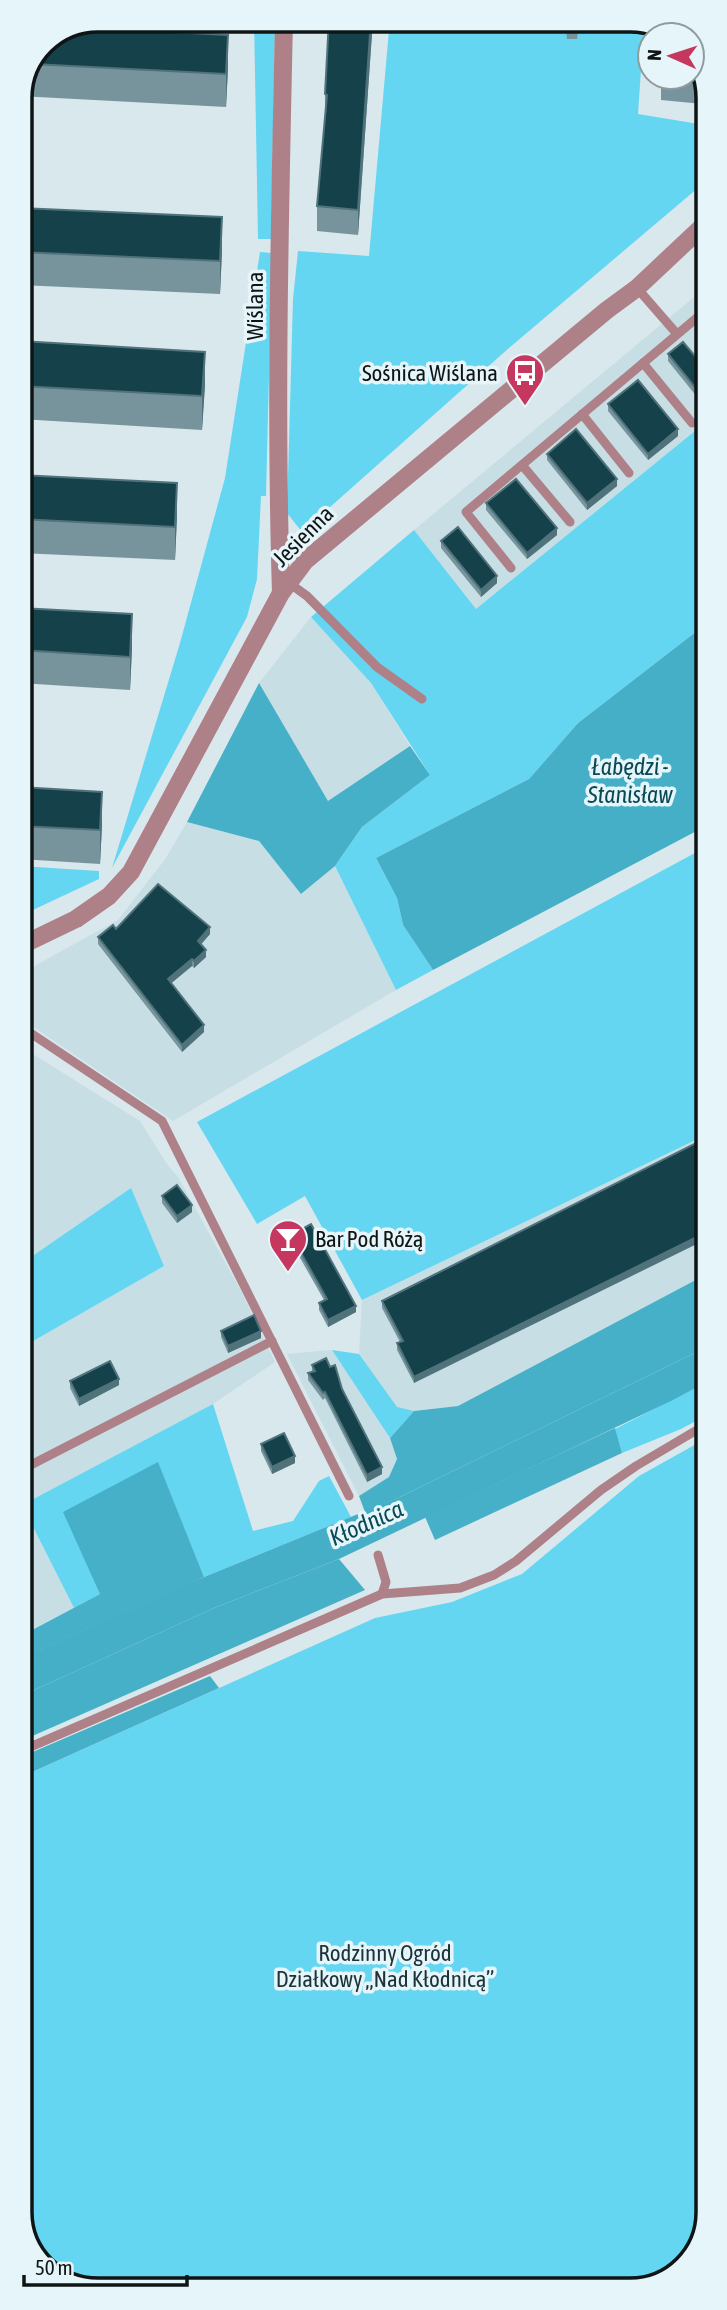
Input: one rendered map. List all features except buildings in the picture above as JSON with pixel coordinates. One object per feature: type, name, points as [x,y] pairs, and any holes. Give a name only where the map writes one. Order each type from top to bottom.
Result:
[{"type":"street","name":"Wiślana","points":[[284,32],[278,501],[285,588]]},
{"type":"street","name":"Jesienna","points":[[32,940],[76,919],[110,897],[131,872],[285,588],[305,561],[637,288],[696,232]]},
{"type":"lane","points":[[637,288],[677,334]]},
{"type":"lane","points":[[511,568],[466,512],[696,319]]},
{"type":"lane","points":[[643,363],[692,423]]},
{"type":"lane","points":[[582,414],[629,473]]},
{"type":"lane","points":[[522,465],[570,522]]},
{"type":"lane","points":[[285,588],[307,596],[377,667],[422,699]]},
{"type":"lane","points":[[32,1034],[162,1121],[349,1496]]},
{"type":"lane","points":[[32,1464],[272,1341]]},
{"type":"lane","points":[[32,1746],[382,1594],[460,1588],[494,1575],[516,1561],[601,1490],[636,1465],[696,1430]]},
{"type":"lane","points":[[378,1555],[386,1582],[382,1594]]},
{"type":"shaded area","points":[[696,295],[696,430],[476,609],[414,530]]},
{"type":"shaded area","points":[[311,617],[371,683],[410,746],[328,801],[259,683]]},
{"type":"shaded area","points":[[259,683],[328,801],[410,746],[430,775],[362,827],[335,866],[301,894],[259,841],[187,822]]},
{"type":"shaded area","points":[[187,822],[259,841],[301,894],[335,866],[396,990],[173,1121],[32,1026],[32,967],[118,920],[166,858]]},
{"type":"shaded area","points":[[32,1054],[140,1121],[178,1177],[240,1289],[275,1362],[213,1404],[32,1500],[32,1342],[164,1266],[131,1189],[32,1256]]},
{"type":"shaded area","points":[[696,1140],[696,1280],[458,1406],[414,1411],[397,1408],[359,1354],[362,1300]]},
{"type":"shaded area","points":[[696,1280],[696,1352],[365,1512],[359,1496],[389,1477],[397,1459],[390,1438],[414,1411],[458,1406]]},
{"type":"shaded area","points":[[332,1350],[390,1438],[397,1459],[389,1477],[359,1496],[287,1354]]},
{"type":"shaded area","points":[[615,1428],[622,1453],[435,1540],[425,1517]]},
{"type":"shaded area","points":[[158,1462],[204,1577],[32,1653],[32,1630],[100,1594],[63,1512]]},
{"type":"shaded area","points":[[32,1525],[74,1608],[32,1630]]},
{"type":"shaded area","points":[[339,1559],[365,1590],[32,1736],[32,1691],[214,1608]]},
{"type":"shaded area","points":[[210,1676],[219,1688],[32,1772],[32,1752]]},
{"type":"green space","points":[[254,32],[275,32],[271,239],[258,239]]},
{"type":"green space","points":[[389,32],[636,32],[636,91],[640,91],[638,114],[696,124],[696,190],[509,348],[302,532],[287,513],[293,299],[298,251],[369,256]]},
{"type":"green space","points":[[260,252],[272,253],[266,496],[261,496],[257,579],[247,617],[112,868],[180,643],[225,478]]},
{"type":"green space","points":[[696,430],[696,632],[578,723],[529,779],[376,858],[397,898],[403,925],[433,970],[396,990],[335,866],[362,827],[430,775],[371,683],[311,617],[414,530],[476,609]]},
{"type":"green space","points":[[696,852],[696,1140],[362,1300],[305,1196],[257,1224],[197,1122]]},
{"type":"green space","points":[[32,867],[99,871],[99,879],[32,910]]},
{"type":"green space","points":[[131,1188],[164,1266],[32,1342],[32,1256]]},
{"type":"green space","points":[[332,1350],[359,1354],[397,1407],[414,1411],[390,1438]]},
{"type":"green space","points":[[696,1388],[696,1421],[681,1429],[622,1453],[615,1429]]},
{"type":"green space","points":[[213,1404],[253,1531],[293,1521],[319,1481],[329,1476],[351,1517],[204,1577],[158,1463],[100,1594],[74,1608],[32,1525],[32,1500]]},
{"type":"green space","name":"Rodzinny Ogród Działkowy „Nad Kłodnicą”","points":[[696,1444],[696,2212],[692,2233],[682,2253],[658,2272],[638,2278],[94,2278],[72,2273],[54,2262],[40,2245],[32,2221],[32,1772],[375,1618],[452,1602],[522,1574],[639,1476]]},
{"type":"water","name":"Łabędzi - Stanisław","points":[[696,632],[696,831],[433,970],[403,925],[397,898],[376,858],[529,779],[578,723]]},
{"type":"water","name":"Kłodnica","points":[[696,1352],[696,1388],[671,1401],[339,1559],[214,1608],[32,1691],[32,1653],[187,1584],[402,1496]]},
{"type":"place","name":"Sośnica Wiślana","points":[[525,407]]},
{"type":"place","name":"Bar Pod Różą","points":[[288,1273]]}]
